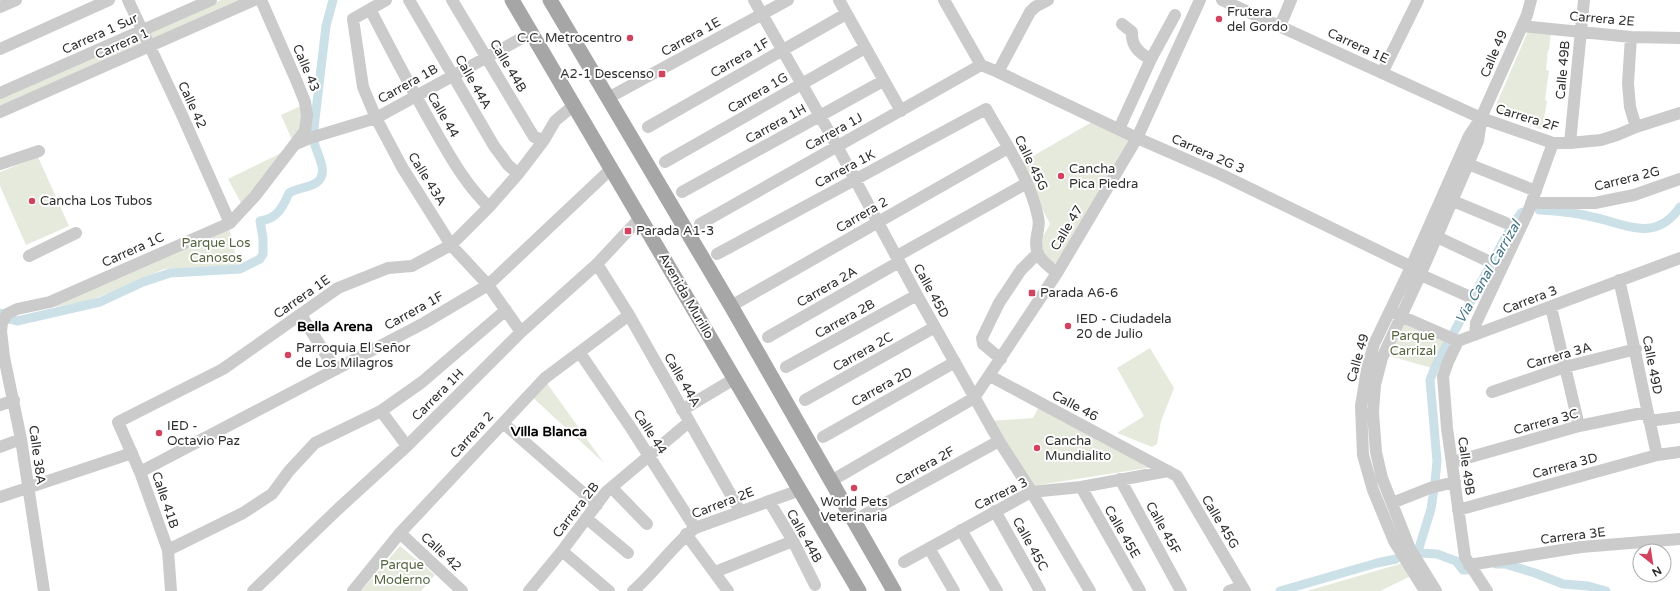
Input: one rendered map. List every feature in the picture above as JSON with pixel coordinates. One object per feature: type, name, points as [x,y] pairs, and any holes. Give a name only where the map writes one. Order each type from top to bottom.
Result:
[{"type":"main road","name":"Avenida Murillo","points":[[512,0],[859,591]]},
{"type":"main road","points":[[550,0],[731,306],[894,591]]},
{"type":"street","points":[[0,7],[16,0]]},
{"type":"street","points":[[0,49],[109,0]]},
{"type":"street","name":"Calle 42","points":[[128,0],[141,31],[182,115],[230,223]]},
{"type":"street","name":"Carrera 1 Sur","points":[[0,93],[211,0]]},
{"type":"street","name":"Carrera 1","points":[[0,112],[254,0]]},
{"type":"street","name":"Calle 43","points":[[262,0],[305,102],[305,131],[293,146]]},
{"type":"street","points":[[370,9],[386,0]]},
{"type":"street","name":"Calle 44A","points":[[409,0],[494,146],[508,165],[518,174]]},
{"type":"street","name":"Calle 44B","points":[[452,0],[534,137],[544,140]]},
{"type":"street","name":"Calle 45D","points":[[754,0],[838,146],[917,295],[999,442],[1031,492],[1090,591]]},
{"type":"street","name":"Carrera 1E","points":[[608,98],[788,0]]},
{"type":"street","points":[[839,0],[883,81],[901,110]]},
{"type":"street","points":[[944,0],[981,65]]},
{"type":"street","points":[[998,72],[1030,12],[1035,7],[1048,0]]},
{"type":"street","name":"Calle 47","points":[[974,398],[1057,273],[1137,138],[1200,0]]},
{"type":"street","name":"Carrera 1E","points":[[1222,0],[1248,5],[1280,26],[1482,118]]},
{"type":"street","points":[[1280,26],[1291,0]]},
{"type":"street","points":[[1382,73],[1418,0]]},
{"type":"street","name":"Calle 49","points":[[1418,271],[1469,136],[1482,118],[1522,26],[1531,0]]},
{"type":"street","name":"Calle 49B","points":[[1570,143],[1584,0]]},
{"type":"street","name":"Calle 43A","points":[[370,9],[353,19],[363,87],[376,118],[402,167],[451,245],[488,284],[521,332]]},
{"type":"street","name":"Calle 44","points":[[370,9],[416,96],[468,185],[489,207]]},
{"type":"street","name":"Carrera 1F","points":[[648,127],[846,14]]},
{"type":"street","points":[[1119,129],[1152,59],[1175,15]]},
{"type":"street","points":[[1122,24],[1132,32],[1131,39],[1141,54],[1152,59]]},
{"type":"street","name":"Carrera 2E","points":[[1522,26],[1631,37],[1680,38]]},
{"type":"street","name":"Carrera 1B","points":[[293,146],[314,137],[376,118],[531,33]]},
{"type":"street","points":[[1631,37],[1628,83],[1630,107],[1636,127]]},
{"type":"street","name":"Carrera 1G","points":[[665,162],[865,48]]},
{"type":"street","name":"Carrera 2G 3","points":[[981,65],[1137,138],[1222,175],[1468,296]]},
{"type":"street","name":"Carrera 1J","points":[[700,224],[981,65]]},
{"type":"street","name":"Carrera 1H","points":[[682,192],[883,81]]},
{"type":"street","name":"Carrera 1E","points":[[118,422],[223,369],[338,288],[388,268],[412,266],[451,245],[489,207],[518,174],[544,140],[556,121],[574,105]]},
{"type":"street","name":"Calle 45G","points":[[986,109],[1027,183],[1036,207],[1039,223],[1036,240],[1037,254]]},
{"type":"street","name":"Carrera 1K","points":[[717,254],[986,109]]},
{"type":"street","name":"Carrera 2F","points":[[1482,118],[1553,143],[1570,143],[1601,140],[1680,113]]},
{"type":"street","name":"Calle 49","points":[[1436,591],[1406,552],[1394,541],[1373,490],[1363,455],[1361,406],[1367,369],[1374,344],[1396,314],[1437,237],[1478,141],[1482,118]]},
{"type":"street","points":[[1476,335],[1476,323],[1531,203],[1553,143]]},
{"type":"street","name":"Carrera 1C","points":[[5,318],[17,309],[50,302],[230,223],[255,196],[293,146]]},
{"type":"street","name":"Carrera 2","points":[[731,306],[1008,148]]},
{"type":"street","points":[[0,164],[39,151]]},
{"type":"street","points":[[1468,164],[1536,191]]},
{"type":"street","name":"Carrera 1F","points":[[140,472],[424,323],[488,284],[611,169]]},
{"type":"street","name":"Carrera 2G","points":[[1531,203],[1595,203],[1634,195],[1680,179]]},
{"type":"street","name":"Carrera 2A","points":[[768,336],[1027,183]]},
{"type":"street","points":[[1453,200],[1506,223]]},
{"type":"street","name":"Carrera 1H","points":[[253,591],[406,446],[521,332],[597,264],[640,218]]},
{"type":"street","points":[[29,256],[76,232]]},
{"type":"street","points":[[1437,237],[1488,261]]},
{"type":"street","points":[[1001,359],[983,344],[982,338],[999,303],[1020,270],[1037,254],[1042,262],[1057,273]]},
{"type":"street","name":"Carrera 3","points":[[1458,341],[1680,258]]},
{"type":"street","name":"Calle 44A","points":[[597,264],[629,315],[740,511]]},
{"type":"street","name":"Calle 49D","points":[[1619,280],[1636,349],[1648,417],[1657,456]]},
{"type":"street","name":"Carrera 2B","points":[[786,367],[917,295]]},
{"type":"street","points":[[1551,307],[1579,426]]},
{"type":"street","points":[[168,550],[243,513],[272,494],[289,471],[315,443],[381,411],[422,382],[506,310]]},
{"type":"street","points":[[1396,314],[1458,341]]},
{"type":"street","name":"Calle 49","points":[[1396,314],[1375,385],[1373,412],[1376,452],[1382,478],[1392,503],[1406,552],[1425,591]]},
{"type":"street","points":[[301,315],[335,369]]},
{"type":"street","name":"Carrera 2","points":[[353,591],[400,534],[502,422],[545,378],[629,315]]},
{"type":"street","name":"Calle 38A","points":[[5,318],[1,331],[2,357],[14,400],[44,591]]},
{"type":"street","name":"Carrera 2C","points":[[804,400],[935,327]]},
{"type":"street","name":"Calle 49B","points":[[1458,341],[1445,369],[1444,376],[1447,428],[1453,462],[1465,557],[1487,591]]},
{"type":"street","name":"Carrera 3A","points":[[1492,392],[1565,367],[1636,349]]},
{"type":"street","name":"Calle 44","points":[[580,353],[649,456],[691,531]]},
{"type":"street","name":"Carrera 2D","points":[[823,437],[955,362]]},
{"type":"street","name":"Calle 46","points":[[990,376],[1168,471]]},
{"type":"street","points":[[682,410],[734,379]]},
{"type":"street","points":[[831,481],[974,398]]},
{"type":"street","points":[[0,405],[14,400]]},
{"type":"street","points":[[381,411],[406,446]]},
{"type":"street","name":"Carrera 3C","points":[[1453,462],[1579,426],[1648,417],[1680,417]]},
{"type":"street","name":"Calle 41B","points":[[118,422],[140,472],[168,550],[171,591]]},
{"type":"street","points":[[502,422],[597,505]]},
{"type":"street","name":"Carrera 2B","points":[[529,591],[562,551],[586,518],[612,488],[689,422]]},
{"type":"street","points":[[0,447],[21,439]]},
{"type":"street","name":"Carrera 2F","points":[[864,515],[999,442]]},
{"type":"street","name":"Carrera 3D","points":[[1458,510],[1657,456],[1680,452]]},
{"type":"street","points":[[0,497],[132,453]]},
{"type":"street","name":"Calle 45G","points":[[1168,471],[1177,476],[1243,588]]},
{"type":"street","name":"Carrera 3","points":[[904,562],[1031,492],[1080,486],[1168,471]]},
{"type":"street","name":"Calle 45F","points":[[1120,479],[1181,591]]},
{"type":"street","points":[[1392,503],[1430,488],[1455,482]]},
{"type":"street","name":"Calle 45E","points":[[1080,486],[1140,591]]},
{"type":"street","points":[[612,488],[647,524]]},
{"type":"street","name":"Carrera 2E","points":[[633,591],[646,580],[691,531],[740,511],[800,490]]},
{"type":"street","name":"Calle 44B","points":[[769,501],[793,541],[815,584]]},
{"type":"street","name":"Calle 45C","points":[[995,511],[1040,591]]},
{"type":"street","points":[[586,518],[628,553]]},
{"type":"street","points":[[961,530],[997,591]]},
{"type":"street","points":[[691,531],[728,591]]},
{"type":"street","name":"Calle 42","points":[[400,534],[462,591]]},
{"type":"street","name":"Carrera 3E","points":[[1469,565],[1581,547],[1680,539]]},
{"type":"street","points":[[715,572],[793,541]]},
{"type":"street","points":[[930,548],[954,591]]},
{"type":"street","points":[[562,551],[609,591]]},
{"type":"street","points":[[1229,591],[1243,588]]},
{"type":"green space","points":[[221,0],[242,0],[0,106],[0,98]]},
{"type":"green space","points":[[1528,31],[1551,33],[1546,70],[1549,71],[1545,100],[1547,101],[1542,130],[1494,110]]},
{"type":"green space","points":[[303,105],[303,130],[293,142],[281,115]]},
{"type":"green space","points":[[1092,122],[1132,140],[1065,250],[1056,263],[1052,263],[1044,257],[1039,243],[1050,224],[1019,164]]},
{"type":"green space","points":[[285,151],[241,203],[228,179]]},
{"type":"green space","name":"Cancha Los Tubos","points":[[38,157],[69,226],[26,245],[0,186],[0,172]]},
{"type":"green space","name":"Parque Los Canosos","points":[[229,228],[238,265],[164,269],[88,301],[55,307],[54,303]]},
{"type":"green space","name":"Parque Carrizal","points":[[1403,319],[1447,339],[1432,368],[1386,355]]},
{"type":"green space","points":[[1150,348],[1174,388],[1161,421],[1157,444],[1152,447],[1117,433],[1144,416],[1117,368]]},
{"type":"green space","points":[[546,382],[604,463],[531,396]]},
{"type":"green space","points":[[1038,408],[1153,467],[1032,486],[991,421],[1033,418]]},
{"type":"green space","name":"Parque Moderno","points":[[400,546],[435,575],[421,591],[361,591]]},
{"type":"green space","points":[[1403,563],[1409,577],[1380,591],[1307,591]]},
{"type":"waterway","points":[[0,313],[9,319],[17,321],[100,302],[143,282],[170,273],[240,269],[260,259],[263,254],[263,238],[260,221],[271,218],[279,212],[289,193],[316,183],[322,173],[322,167],[313,136],[326,26],[333,0]]},
{"type":"waterway","name":"Via Canal Carrizal","points":[[1539,210],[1576,214],[1626,226],[1649,228],[1660,225],[1670,219],[1680,207]]},
{"type":"waterway","name":"Via Canal Carrizal","points":[[1454,332],[1509,231],[1523,212]]},
{"type":"waterway","name":"Via Canal Carrizal","points":[[1435,482],[1437,461],[1430,380],[1447,344]]},
{"type":"waterway","name":"Via Canal Carrizal","points":[[1434,489],[1431,509],[1419,548],[1420,553],[1437,554],[1456,561],[1463,570],[1468,570]]},
{"type":"waterway","name":"Via Canal Carrizal","points":[[1280,591],[1396,559]]},
{"type":"waterway","name":"Via Canal Carrizal","points":[[1496,564],[1505,564],[1535,573],[1563,584],[1588,586],[1606,591]]},
{"type":"place","name":"Frutera del Gordo","points":[[1219,19]]},
{"type":"place","name":"C.C. Metrocentro","points":[[630,38]]},
{"type":"place","name":"A2-1 Descenso","points":[[662,74]]},
{"type":"place","name":"Cancha Pica Piedra","points":[[1061,176]]},
{"type":"place","name":"Cancha Los Tubos","points":[[32,201]]},
{"type":"place","name":"Parada A1-3","points":[[628,231]]},
{"type":"place","name":"Parada A6-6","points":[[1032,293]]},
{"type":"place","name":"IED - Ciudadela 20 de Julio","points":[[1068,326]]},
{"type":"place","name":"Parroquia El Señor de Los Milagros","points":[[288,355]]},
{"type":"place","name":"IED - Octavio Paz","points":[[159,433]]},
{"type":"place","name":"Cancha Mundialito","points":[[1037,448]]},
{"type":"place","name":"World Pets Veterinaria","points":[[854,488]]},
{"type":"district","name":"Bella Arena","points":[[335,326]]},
{"type":"district","name":"Villa Blanca","points":[[549,431]]}]
